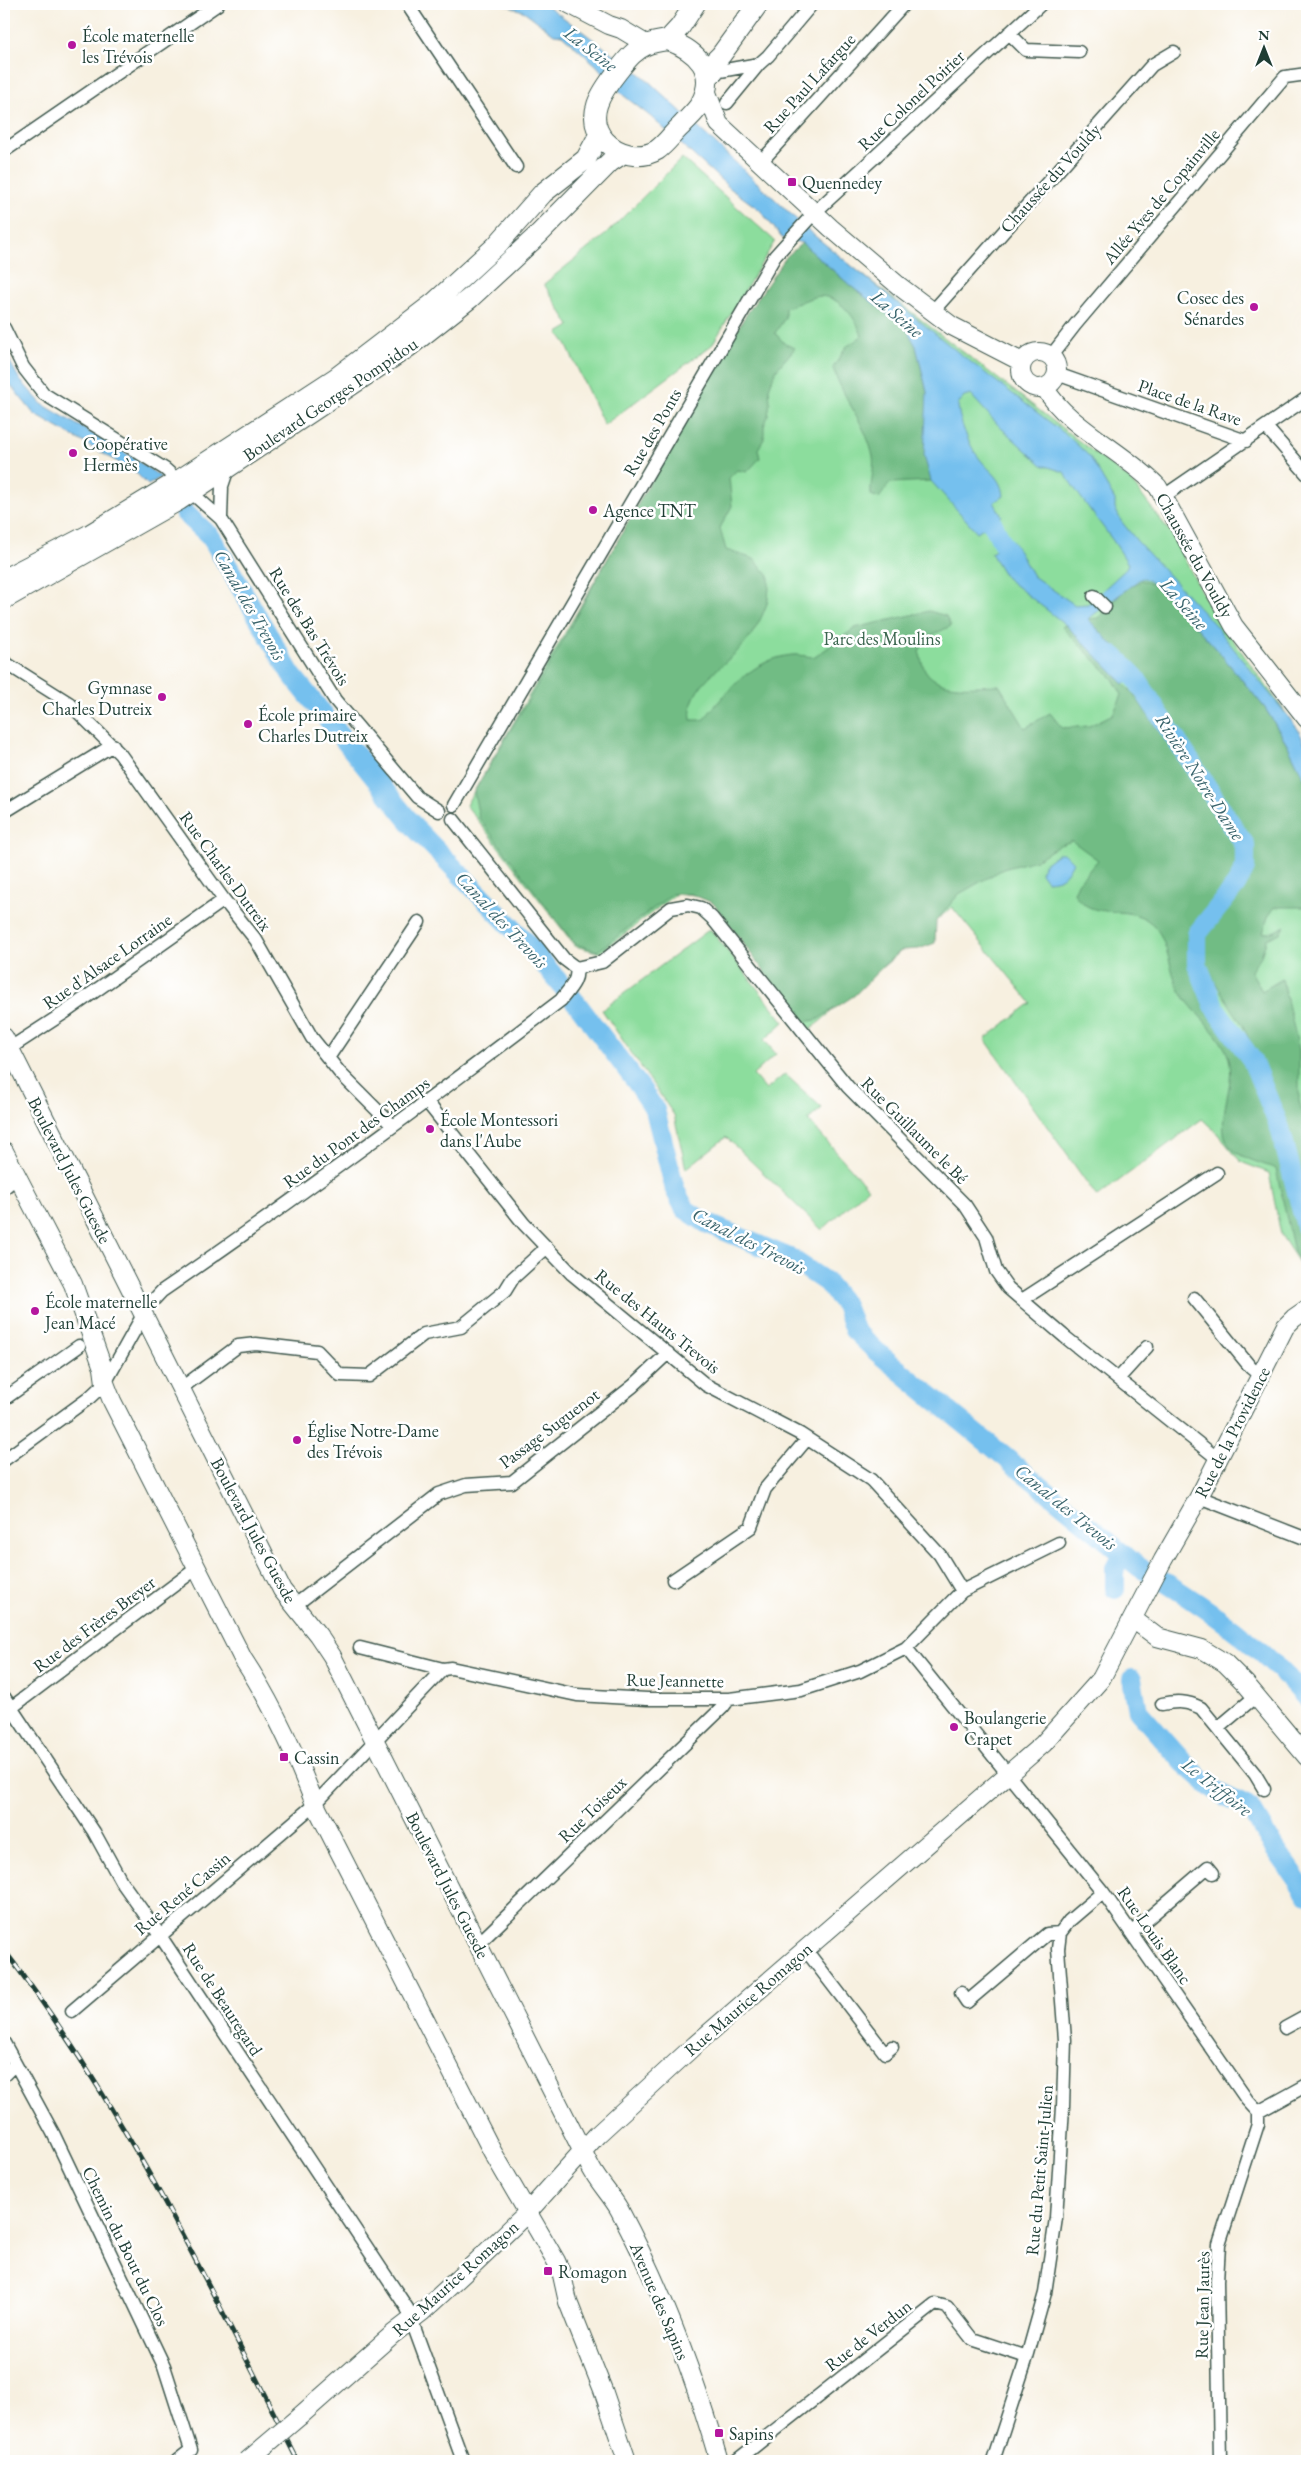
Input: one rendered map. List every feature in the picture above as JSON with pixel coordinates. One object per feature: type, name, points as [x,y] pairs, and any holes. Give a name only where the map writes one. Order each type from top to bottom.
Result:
[{"type":"main road","points":[[668,40],[680,27],[695,4]]},
{"type":"main road","points":[[706,81],[698,58],[687,47],[668,40],[646,44],[626,61],[598,98],[596,111],[599,134],[607,143],[622,154],[646,154],[656,150],[701,105],[706,81],[721,55],[758,4]]},
{"type":"main road","name":"Boulevard Georges Pompidou","points":[[4,599],[185,486],[336,378],[434,303],[496,246],[543,193],[586,159],[599,134]]},
{"type":"main road","name":"Boulevard Georges Pompidou","points":[[4,579],[185,486],[229,468],[408,347],[442,321],[538,236],[610,162],[622,154]]},
{"type":"street","points":[[4,151],[218,4]]},
{"type":"street","points":[[407,4],[516,167]]},
{"type":"street","points":[[569,4],[608,25],[621,29],[646,44]]},
{"type":"street","points":[[727,103],[758,64],[812,4]]},
{"type":"street","name":"Rue Paul Lafargue","points":[[760,163],[904,4]]},
{"type":"street","name":"Rue Colonel Poirier","points":[[809,220],[1041,4]]},
{"type":"street","points":[[608,25],[621,41],[626,61]]},
{"type":"street","points":[[1009,33],[1026,50],[1079,52]]},
{"type":"street","name":"Chaussée du Vouldy","points":[[933,311],[1152,65],[1174,52]]},
{"type":"street","points":[[719,124],[706,81],[720,70],[758,64]]},
{"type":"street","name":"Allée Yves de Copainville","points":[[1052,356],[1075,325],[1284,77],[1307,74]]},
{"type":"street","points":[[691,115],[719,124],[760,163],[809,220],[952,326],[1022,362]]},
{"type":"street","name":"Rue des Ponts","points":[[454,805],[781,249],[809,220]]},
{"type":"street","name":"Rue des Bas Trévois","points":[[4,328],[23,367],[44,394],[157,463],[221,519],[335,700],[417,797],[439,810]]},
{"type":"street","points":[[1044,352],[1052,356],[1056,364],[1057,374],[1051,385],[1036,389],[1022,379],[1020,370],[1022,362],[1028,355],[1044,352]]},
{"type":"street","name":"Place de la Rave","points":[[1057,374],[1246,441]]},
{"type":"street","name":"Chaussée du Vouldy","points":[[1045,388],[1059,409],[1142,470],[1164,496],[1234,626],[1307,719]]},
{"type":"street","points":[[1246,441],[1307,398]]},
{"type":"street","points":[[1266,427],[1307,474]]},
{"type":"street","name":"Place de la Rave","points":[[1164,496],[1246,441]]},
{"type":"street","points":[[221,519],[222,486],[229,468]]},
{"type":"street","points":[[1094,596],[1105,607]]},
{"type":"street","name":"Rue Charles Dutreix","points":[[4,662],[69,702],[113,745],[224,900],[256,940],[293,1008],[328,1058],[340,1073],[393,1126]]},
{"type":"street","points":[[4,812],[113,745]]},
{"type":"street","points":[[443,804],[454,805],[456,814],[453,819],[444,820],[440,816],[439,810],[443,804]]},
{"type":"street","points":[[453,819],[576,974]]},
{"type":"street","name":"Rue d'Alsace Lorraine","points":[[6,1046],[64,1013],[224,900]]},
{"type":"street","name":"Rue Guillaume le Bé","points":[[576,974],[602,962],[671,908],[688,905],[701,908],[712,918],[848,1087],[901,1138],[965,1205],[986,1237],[996,1271],[1008,1288],[1218,1459]]},
{"type":"street","points":[[328,1058],[419,922]]},
{"type":"street","name":"Rue du Pont des Champs","points":[[4,1460],[89,1398],[105,1383],[143,1314],[162,1291],[260,1223],[427,1102],[561,1000],[576,974]]},
{"type":"street","name":"Boulevard Jules Guesde","points":[[6,1046],[282,1590],[328,1649],[583,2150]]},
{"type":"street","name":"Rue des Hauts Trevois","points":[[427,1102],[524,1224],[572,1274],[706,1385],[807,1439],[871,1480],[940,1555],[962,1591]]},
{"type":"street","points":[[4,1151],[10,1182],[73,1284],[103,1368],[105,1383],[196,1568],[243,1659],[259,1683],[295,1752],[315,1804],[492,2151],[527,2213],[539,2230],[562,2275],[568,2302],[604,2390],[627,2461]]},
{"type":"street","points":[[1022,1300],[1217,1173]]},
{"type":"street","points":[[180,1389],[238,1346],[256,1344],[317,1351],[340,1375],[369,1376],[424,1334],[461,1327],[506,1291],[513,1278],[546,1248]]},
{"type":"street","points":[[1194,1298],[1251,1368],[1261,1376]]},
{"type":"street","name":"Rue de la Providence","points":[[1163,1560],[1199,1496],[1286,1328],[1294,1318],[1307,1309]]},
{"type":"street","points":[[4,1399],[79,1346]]},
{"type":"street","points":[[1118,1379],[1147,1347]]},
{"type":"street","name":"Passage Suguenot","points":[[294,1606],[439,1494],[466,1485],[512,1482],[633,1386],[668,1353]]},
{"type":"street","points":[[673,1580],[752,1527],[765,1488],[807,1439]]},
{"type":"street","points":[[1199,1496],[1307,1539]]},
{"type":"street","name":"Rue Jeannette","points":[[360,1648],[443,1669],[451,1668],[577,1695],[647,1699],[728,1699],[801,1690],[860,1671],[906,1648],[962,1591],[1059,1544]]},
{"type":"street","name":"Rue Maurice Romagon","points":[[247,2461],[412,2320],[527,2213],[583,2150],[696,2045],[1043,1744],[1101,1679],[1163,1560]]},
{"type":"street","name":"Rue des Frères Breyer","points":[[11,1708],[196,1568]]},
{"type":"street","points":[[1133,1619],[1157,1637],[1202,1650],[1225,1663],[1256,1696],[1307,1757]]},
{"type":"street","name":"Rue Louis Blanc","points":[[906,1648],[1009,1773],[1103,1892],[1248,2100],[1258,2118]]},
{"type":"street","name":"Rue René Cassin","points":[[72,2011],[160,1934],[315,1804],[443,1669]]},
{"type":"street","points":[[1218,1728],[1256,1696]]},
{"type":"street","name":"Rue de Beauregard","points":[[4,1697],[94,1832],[121,1881],[160,1934],[407,2308],[463,2461]]},
{"type":"street","name":"Rue Toiseux","points":[[478,1944],[723,1707],[728,1699]]},
{"type":"street","points":[[1162,1704],[1176,1701],[1190,1702],[1201,1708],[1255,1774],[1264,1789]]},
{"type":"street","points":[[1132,1932],[1208,1867],[1213,1872]]},
{"type":"street","points":[[961,1992],[967,2002],[1046,1934],[1060,1933],[1069,1921],[1103,1892]]},
{"type":"street","name":"Rue du Petit Saint-Julien","points":[[993,2461],[1027,2357],[1045,2293],[1056,2218],[1065,2050],[1058,1948],[1060,1933]]},
{"type":"street","points":[[805,1949],[885,2053],[892,2046]]},
{"type":"street","points":[[1286,2028],[1307,2016]]},
{"type":"street","name":"Chemin du Bout du Clos","points":[[4,2043],[53,2134],[164,2366],[191,2450],[177,2461]]},
{"type":"street","points":[[4,2075],[15,2064]]},
{"type":"street","points":[[1258,2118],[1307,2086]]},
{"type":"street","name":"Rue Jean Jaurès","points":[[1220,2461],[1217,2281],[1219,2244],[1258,2118]]},
{"type":"street","name":"Avenue des Sapins","points":[[583,2150],[595,2174],[618,2208],[664,2303],[691,2376],[718,2461]]},
{"type":"street","name":"Rue de Verdun","points":[[736,2461],[935,2304],[947,2307],[972,2339],[1027,2357]]},
{"type":"green space","points":[[682,158],[775,241],[712,345],[604,425],[565,342],[558,333],[570,326],[544,284],[605,235]]},
{"type":"green space","name":"Parc des Moulins","points":[[811,235],[1130,480],[1170,532],[1212,611],[1294,724],[1307,748],[1307,1275],[1281,1235],[1269,1173],[1241,1162],[1216,1132],[1202,1119],[1097,1197],[985,1039],[1031,1003],[952,907],[809,1031],[711,897],[677,893],[600,953],[575,946],[466,805],[624,530]]},
{"type":"green space","points":[[802,243],[852,287],[906,328],[916,346],[927,392],[931,481],[890,483],[879,498],[871,495],[873,456],[870,444],[842,390],[833,368],[846,347],[862,336],[859,328],[843,306],[828,297],[811,298],[785,308],[785,318],[775,333],[785,344],[795,348],[776,370],[769,388],[770,402],[764,426],[764,439],[758,449],[760,458],[747,472],[737,470],[729,478],[732,506],[720,528],[726,550],[754,559],[769,576],[767,603],[759,623],[747,641],[701,686],[691,707],[691,720],[703,720],[731,688],[765,663],[792,655],[815,657],[855,628],[929,611],[946,616],[951,626],[928,637],[919,651],[924,668],[931,677],[949,685],[999,685],[1025,728],[1050,713],[1062,728],[1089,726],[1113,714],[1122,695],[1113,679],[1062,627],[1066,625],[1132,692],[1240,851],[1240,871],[1231,889],[1198,928],[1190,950],[1192,973],[1241,1053],[1270,1111],[1301,1227],[1307,1256],[1307,1274],[1294,1252],[1276,1169],[1237,1153],[1229,1145],[1224,1135],[1224,1111],[1231,1074],[1227,1053],[1215,1034],[1184,998],[1173,974],[1163,941],[1156,928],[1146,919],[1136,915],[1091,908],[1082,903],[1074,893],[1078,883],[1098,860],[1072,841],[1060,845],[1036,860],[1003,869],[959,894],[936,921],[935,943],[919,949],[902,950],[886,963],[855,995],[817,1020],[802,1022],[713,903],[691,894],[672,894],[598,951],[575,944],[479,818],[474,792],[552,660],[661,462],[744,318],[786,257]]},
{"type":"green space","points":[[1142,580],[1161,589],[1214,646],[1265,708],[1286,742],[1307,784],[1307,907],[1275,907],[1268,917],[1263,933],[1273,932],[1285,926],[1280,933],[1267,939],[1261,956],[1251,971],[1262,991],[1282,979],[1299,1049],[1299,1101],[1307,1129],[1307,1197],[1271,1086],[1242,1024],[1207,970],[1201,957],[1205,929],[1237,891],[1248,869],[1252,851],[1238,823],[1137,671],[1088,619],[1099,618],[1122,592]]},
{"type":"green space","points":[[710,929],[784,1022],[764,1040],[776,1054],[753,1075],[766,1090],[785,1074],[822,1108],[808,1120],[868,1188],[822,1230],[726,1137],[686,1169],[674,1115],[602,1010]]},
{"type":"water","name":"La Seine","points":[[504,4],[545,4],[643,76],[810,232],[959,353],[1068,436],[1090,457],[1115,500],[1115,508],[1121,521],[1137,541],[1214,624],[1298,729],[1307,748],[1307,784],[1286,742],[1265,708],[1214,646],[1161,589],[1144,578],[1140,579],[1088,619],[1137,671],[1124,684],[1066,625],[1006,578],[991,553],[1012,540],[1033,576],[1075,605],[1088,604],[1125,570],[1128,564],[1064,472],[1042,465],[1000,427],[971,395],[964,397],[958,404],[962,424],[975,453],[1001,484],[1004,496],[994,502],[1002,516],[977,532],[931,481],[924,455],[927,392],[916,346],[906,328],[852,287],[802,243],[782,238],[760,210],[731,189],[651,117],[623,95],[596,65],[562,35],[554,34],[525,12]]},
{"type":"water","points":[[4,351],[20,380],[42,404],[132,457],[161,477],[148,485],[135,472],[34,414],[4,377]]},
{"type":"water","points":[[1059,853],[1064,853],[1073,862],[1063,876],[1057,880],[1047,881],[1041,873],[1043,865]]},
{"type":"waterway","name":"Rivière Notre-Dame","points":[[980,499],[1016,569]]},
{"type":"waterway","name":"Canal des Trevois","points":[[184,512],[211,537],[291,674],[415,828],[523,939],[578,1005],[640,1087],[655,1110],[675,1190],[685,1209],[706,1223],[792,1259],[826,1282],[845,1305],[854,1330],[877,1352],[1139,1567],[1185,1595],[1250,1642],[1307,1699]]},
{"type":"waterway","name":"Rivière Notre-Dame","points":[[1114,656],[1135,677],[1245,845],[1245,868],[1236,885],[1197,934],[1197,964],[1215,1008],[1252,1060],[1280,1128],[1307,1230]]},
{"type":"waterway","name":"Le Triffoire","points":[[1115,1589],[1115,1568],[1124,1554]]},
{"type":"waterway","name":"Le Triffoire","points":[[1132,1679],[1138,1711],[1184,1763],[1217,1792],[1251,1808],[1269,1840],[1307,1894]]},
{"type":"railway","points":[[4,1950],[48,2010],[127,2135],[198,2264],[298,2461]]},
{"type":"place","name":"École maternelle les Trévois","points":[[72,45]]},
{"type":"place","name":"Quennedey","points":[[792,182]]},
{"type":"place","name":"Cosec des Sénardes","points":[[1254,307]]},
{"type":"place","name":"Coopérative Hermès","points":[[73,453]]},
{"type":"place","name":"Agence TNT","points":[[593,510]]},
{"type":"place","name":"Gymnase Charles Dutreix","points":[[162,697]]},
{"type":"place","name":"École primaire Charles Dutreix","points":[[248,724]]},
{"type":"place","name":"École Montessori dans l'Aube","points":[[430,1129]]},
{"type":"place","name":"École maternelle Jean Macé","points":[[35,1311]]},
{"type":"place","name":"Église Notre-Dame des Trévois","points":[[297,1440]]},
{"type":"place","name":"Boulangerie Crapet","points":[[954,1727]]},
{"type":"place","name":"Cassin","points":[[284,1757]]},
{"type":"place","name":"Romagon","points":[[548,2271]]},
{"type":"place","name":"Sapins","points":[[719,2433]]}]
